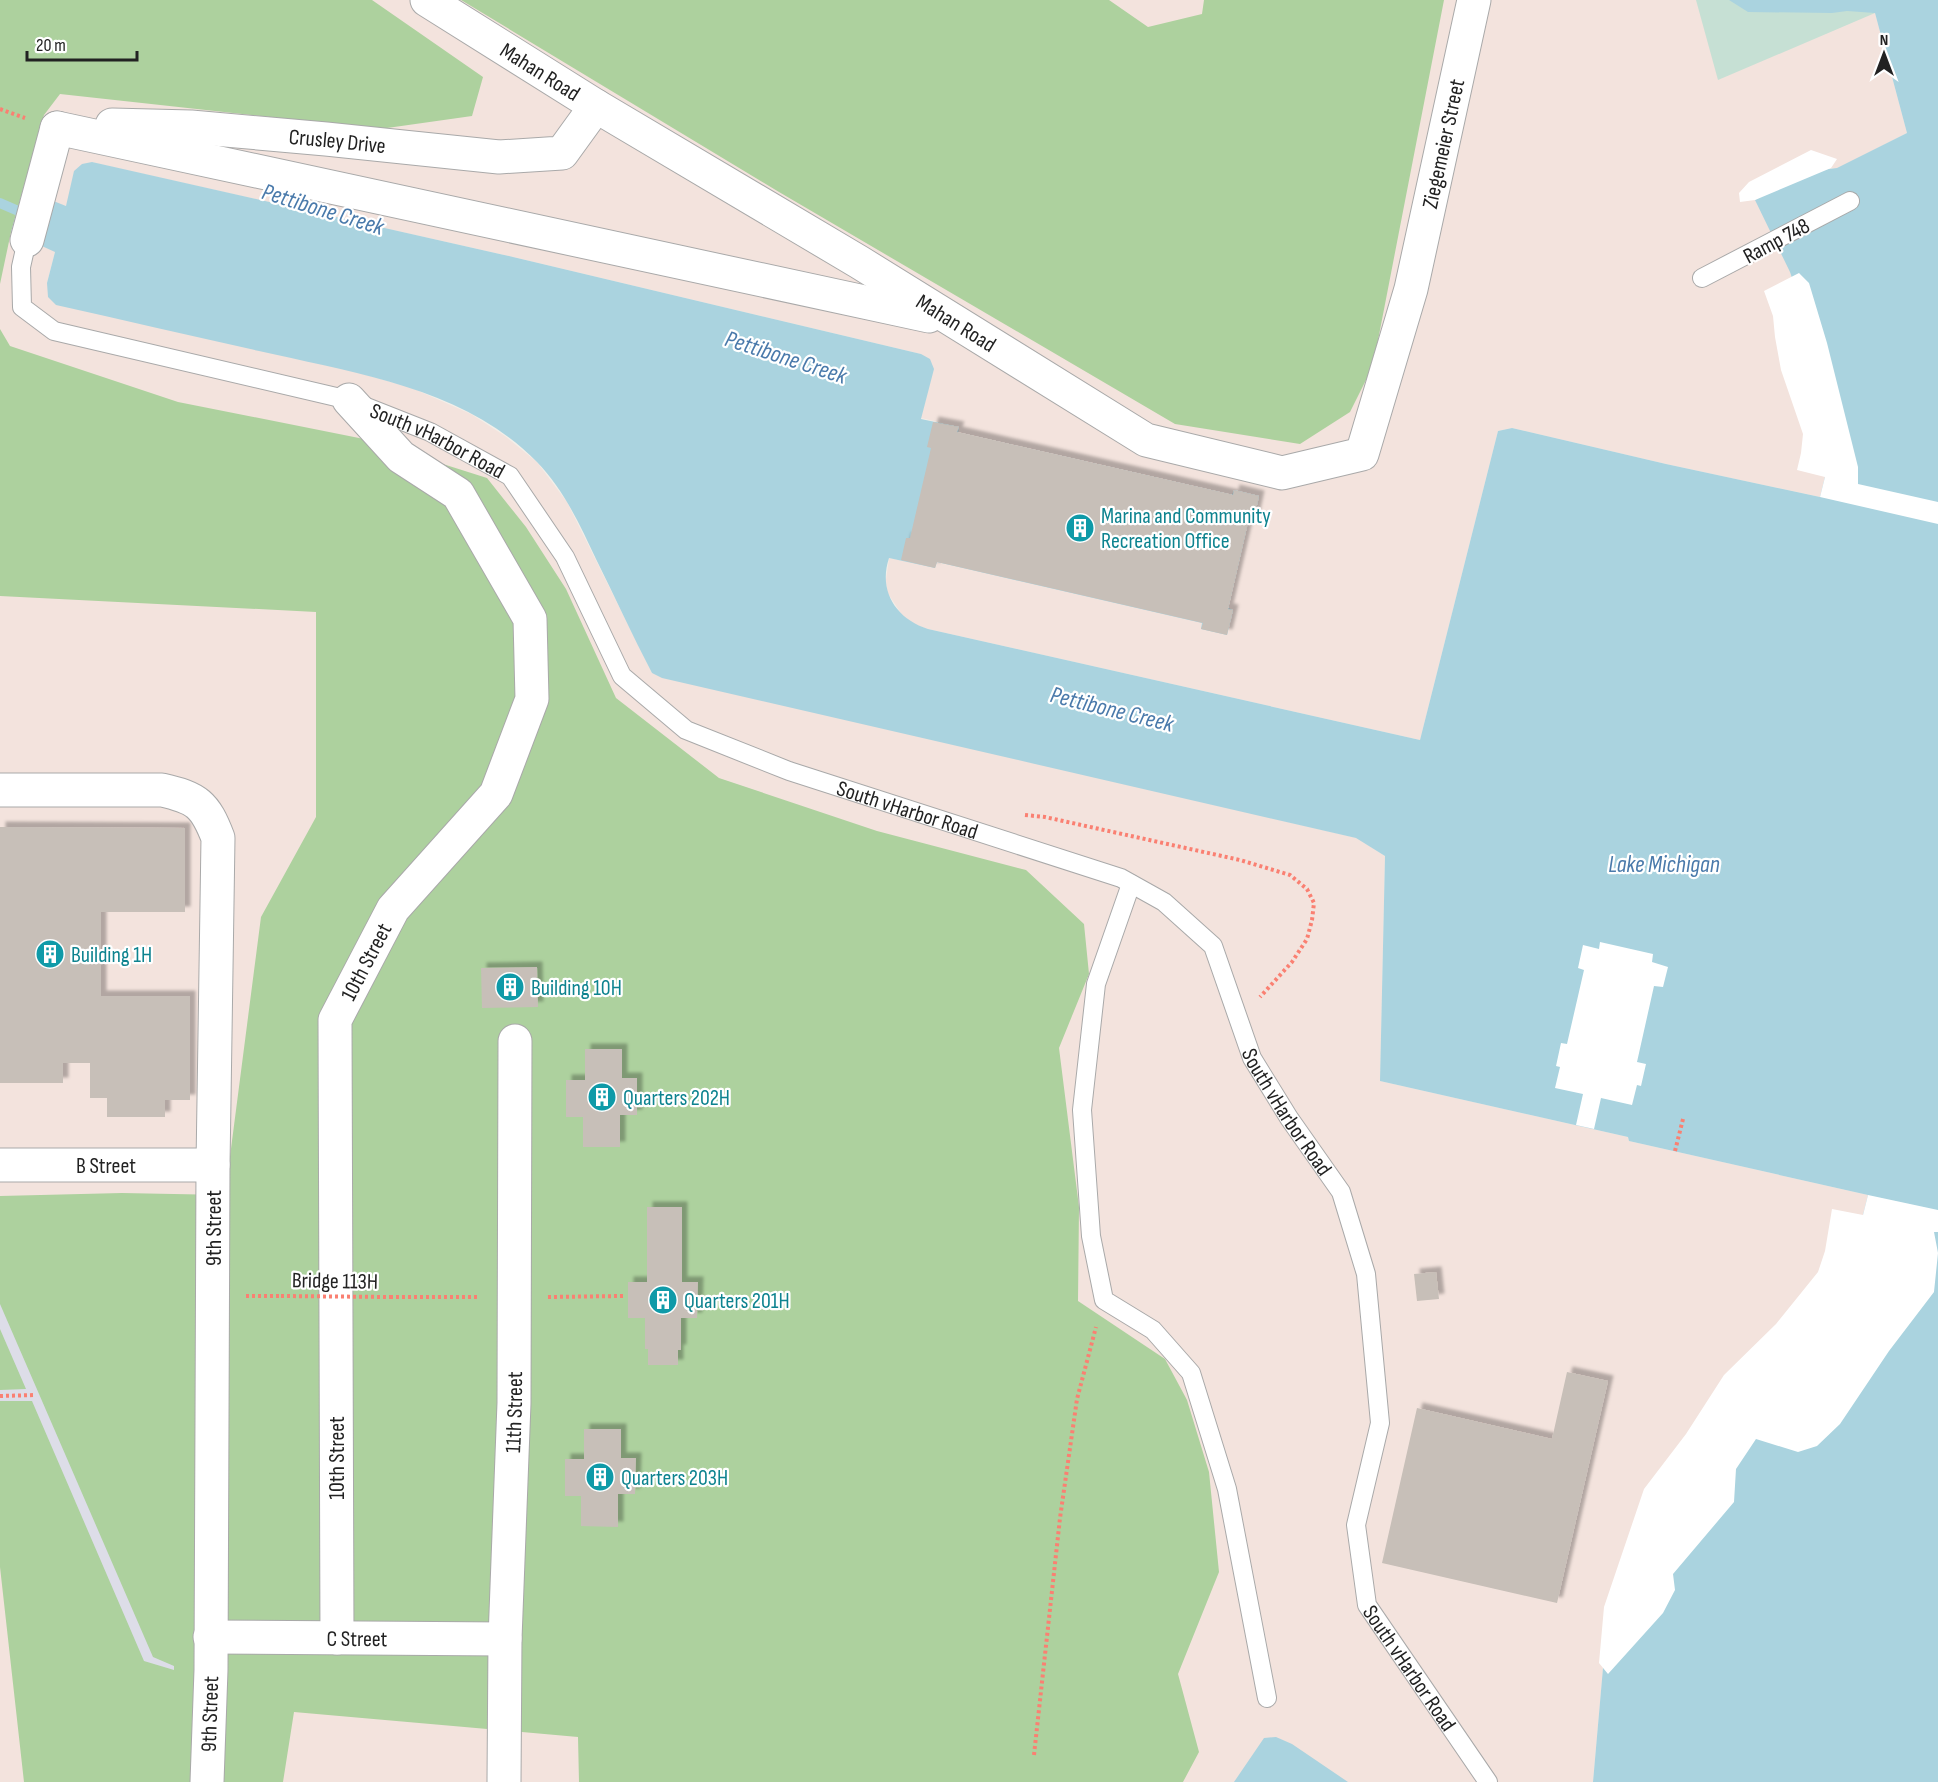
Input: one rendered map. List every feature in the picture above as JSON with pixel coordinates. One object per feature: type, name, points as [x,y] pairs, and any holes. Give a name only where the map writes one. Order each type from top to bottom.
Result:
[{"type":"street","name":"Mahan Road","points":[[427,0],[596,106],[954,321],[1146,440],[1282,473],[1362,454],[1411,289]]},
{"type":"street","name":"Ziegemeier Street","points":[[1411,289],[1474,0]]},
{"type":"street","name":"Crusley Drive","points":[[57,128],[92,125],[191,127],[499,157],[561,153],[581,130],[596,106]]},
{"type":"street","name":"South vHarbor Road","points":[[27,240],[57,128]]},
{"type":"street","points":[[57,128],[954,321]]},
{"type":"street","name":"10th Street","points":[[337,1638],[335,1020],[393,909],[496,794],[532,699],[530,619],[458,494],[401,457],[349,400]]},
{"type":"street","name":"9th Street","points":[[0,790],[162,789],[188,796],[209,816],[218,838],[207,1782]]},
{"type":"street","name":"11th Street","points":[[504,1782],[505,1639],[514,1403],[515,1041]]},
{"type":"street","name":"B Street","points":[[0,1165],[213,1165]]},
{"type":"street","name":"C Street","points":[[210,1637],[505,1639]]},
{"type":"lane","name":"Ramp 748","points":[[1702,278],[1850,201]]},
{"type":"lane","name":"South vHarbor Road","points":[[27,240],[21,267],[22,307],[54,331],[349,400],[430,432],[510,476],[565,557],[622,676],[686,730],[789,771],[1121,878],[1164,902],[1213,946],[1252,1058],[1289,1118],[1341,1192],[1366,1274],[1380,1423],[1356,1525],[1367,1605],[1488,1782]]},
{"type":"lane","points":[[1131,884],[1096,984],[1082,1110],[1091,1236],[1104,1300],[1153,1330],[1191,1373],[1227,1489],[1267,1698]]},
{"type":"path","points":[[1675,1151],[1683,1119]]},
{"type":"path","name":"Bridge 113H","points":[[281,1296],[485,1297]]},
{"type":"path","points":[[542,1297],[623,1296]]},
{"type":"path","points":[[1034,1755],[1060,1518],[1077,1399],[1104,1300]]},
{"type":"path","points":[[0,1396],[36,1395]]},
{"type":"shaded area","points":[[0,0],[1729,0],[1875,13],[1907,133],[1837,169],[1831,168],[1790,272],[1798,296],[1825,477],[1820,497],[1512,428],[1498,431],[1420,740],[928,629],[915,625],[902,615],[887,592],[889,558],[935,567],[937,562],[1203,623],[1201,629],[1233,610],[1228,609],[1249,518],[1259,496],[1235,490],[1233,495],[957,432],[959,427],[921,418],[933,369],[921,354],[513,257],[92,162],[66,206],[54,203],[55,252],[47,283],[412,388],[471,414],[505,436],[537,462],[567,502],[652,673],[1357,838],[1385,856],[1380,1081],[1628,1137],[1629,1141],[1868,1195],[1863,1215],[1603,1668],[1593,1782],[0,1782]]},
{"type":"shaded area","points":[[0,1304],[153,1657],[174,1666],[174,1670],[144,1661],[32,1401],[0,1401],[0,1390],[26,1389],[0,1329]]},
{"type":"green space","points":[[0,0],[372,0],[483,77],[472,116],[380,129],[60,94],[44,115],[11,232],[0,284]]},
{"type":"green space","points":[[461,0],[1109,0],[1148,27],[1202,14],[1204,0],[1444,0],[1373,366],[1350,412],[1300,444],[1175,424],[779,192]]},
{"type":"green space","points":[[1696,0],[1871,0],[1875,13],[1718,80]]},
{"type":"green space","points":[[0,329],[10,346],[178,402],[364,439],[487,478],[526,527],[566,589],[616,698],[719,778],[877,831],[1026,870],[1084,924],[1089,974],[1059,1048],[1079,1207],[1078,1301],[1165,1359],[1187,1400],[1209,1472],[1219,1572],[1178,1674],[1199,1752],[1183,1782],[579,1782],[578,1737],[294,1712],[283,1782],[24,1782],[0,1567],[0,1196],[122,1193],[225,1195],[261,917],[316,817],[316,612],[0,596]]},
{"type":"water","name":"Lake Michigan","points":[[1729,0],[1938,0],[1938,1782],[1593,1782],[1603,1668],[1863,1215],[1868,1195],[1629,1141],[1628,1137],[1380,1081],[1385,856],[1356,838],[662,678],[652,673],[571,508],[547,473],[508,437],[477,417],[443,400],[370,376],[56,305],[48,297],[47,283],[55,252],[11,232],[23,189],[66,206],[74,171],[82,164],[92,162],[513,257],[921,354],[930,359],[934,369],[921,419],[959,427],[958,433],[1232,495],[1234,490],[1259,496],[1254,519],[1249,518],[1228,608],[1233,610],[1227,635],[1201,629],[1202,623],[937,562],[935,568],[889,558],[886,570],[888,592],[892,602],[907,618],[928,629],[1420,740],[1498,431],[1512,428],[1820,497],[1825,477],[1798,296],[1790,272],[1755,200],[1804,172],[1837,168],[1907,133],[1875,13],[1748,12]]},
{"type":"water","points":[[1276,1737],[1292,1744],[1348,1782],[1234,1782],[1264,1738]]},
{"type":"pier","points":[[1811,150],[1837,159],[1831,168],[1755,200],[1740,202],[1739,193],[1749,182]]},
{"type":"pier","points":[[1799,273],[1809,283],[1827,343],[1858,467],[1858,484],[1938,502],[1938,524],[1820,497],[1825,477],[1797,470],[1803,434],[1781,370],[1773,316],[1764,291]]},
{"type":"pier","points":[[1600,942],[1653,954],[1652,962],[1668,967],[1663,987],[1654,986],[1637,1062],[1646,1064],[1641,1086],[1637,1085],[1632,1105],[1601,1098],[1594,1129],[1576,1125],[1583,1094],[1555,1088],[1560,1067],[1556,1066],[1561,1043],[1567,1044],[1584,970],[1578,968],[1583,945],[1599,949]]},
{"type":"pier","points":[[1868,1195],[1938,1210],[1938,1232],[1934,1232],[1938,1253],[1934,1292],[1889,1351],[1840,1424],[1817,1446],[1798,1452],[1756,1439],[1736,1469],[1734,1502],[1673,1574],[1675,1590],[1663,1613],[1608,1674],[1599,1663],[1604,1607],[1644,1489],[1686,1434],[1724,1375],[1776,1324],[1818,1272],[1825,1251],[1832,1209],[1863,1215]]},
{"type":"building","name":"Marina and Community Recreation Office","points":[[933,422],[959,427],[957,432],[1233,495],[1234,490],[1259,496],[1254,519],[1249,518],[1228,609],[1233,610],[1227,635],[1201,629],[1203,623],[937,562],[935,568],[901,560],[906,538],[910,538],[931,448],[927,447]]},
{"type":"building","name":"Building 1H","points":[[0,827],[185,828],[185,912],[101,912],[101,996],[190,996],[190,1100],[165,1100],[165,1117],[107,1117],[107,1098],[90,1098],[90,1063],[63,1063],[63,1083],[0,1083]]},
{"type":"building","name":"Building 10H","points":[[537,967],[538,1007],[482,1008],[481,968]]},
{"type":"building","name":"Quarters 202H","points":[[585,1049],[622,1049],[622,1078],[637,1078],[637,1115],[620,1115],[620,1147],[583,1147],[583,1117],[566,1117],[566,1080],[585,1080]]},
{"type":"building","name":"Quarters 201H","points":[[647,1207],[682,1207],[682,1282],[698,1282],[697,1318],[681,1318],[681,1350],[678,1350],[678,1365],[648,1365],[648,1349],[645,1349],[645,1318],[628,1318],[628,1282],[647,1282]]},
{"type":"building","points":[[1436,1272],[1439,1299],[1417,1301],[1414,1274]]},
{"type":"building","points":[[1567,1372],[1608,1381],[1557,1603],[1382,1563],[1417,1408],[1552,1439]]},
{"type":"building","name":"Quarters 203H","points":[[584,1429],[621,1429],[621,1458],[636,1458],[635,1494],[618,1494],[618,1527],[581,1526],[581,1496],[565,1496],[565,1459],[584,1459]]},
{"type":"waterway","name":"Pettibone Creek","points":[[0,203],[30,216]]},
{"type":"place","name":"Marina and Community Recreation Office","points":[[1080,528]]},
{"type":"place","name":"Building 1H","points":[[50,954]]},
{"type":"place","name":"Building 10H","points":[[510,987]]},
{"type":"place","name":"Quarters 202H","points":[[602,1097]]},
{"type":"place","name":"Quarters 201H","points":[[663,1300]]},
{"type":"place","name":"Quarters 203H","points":[[600,1477]]}]
